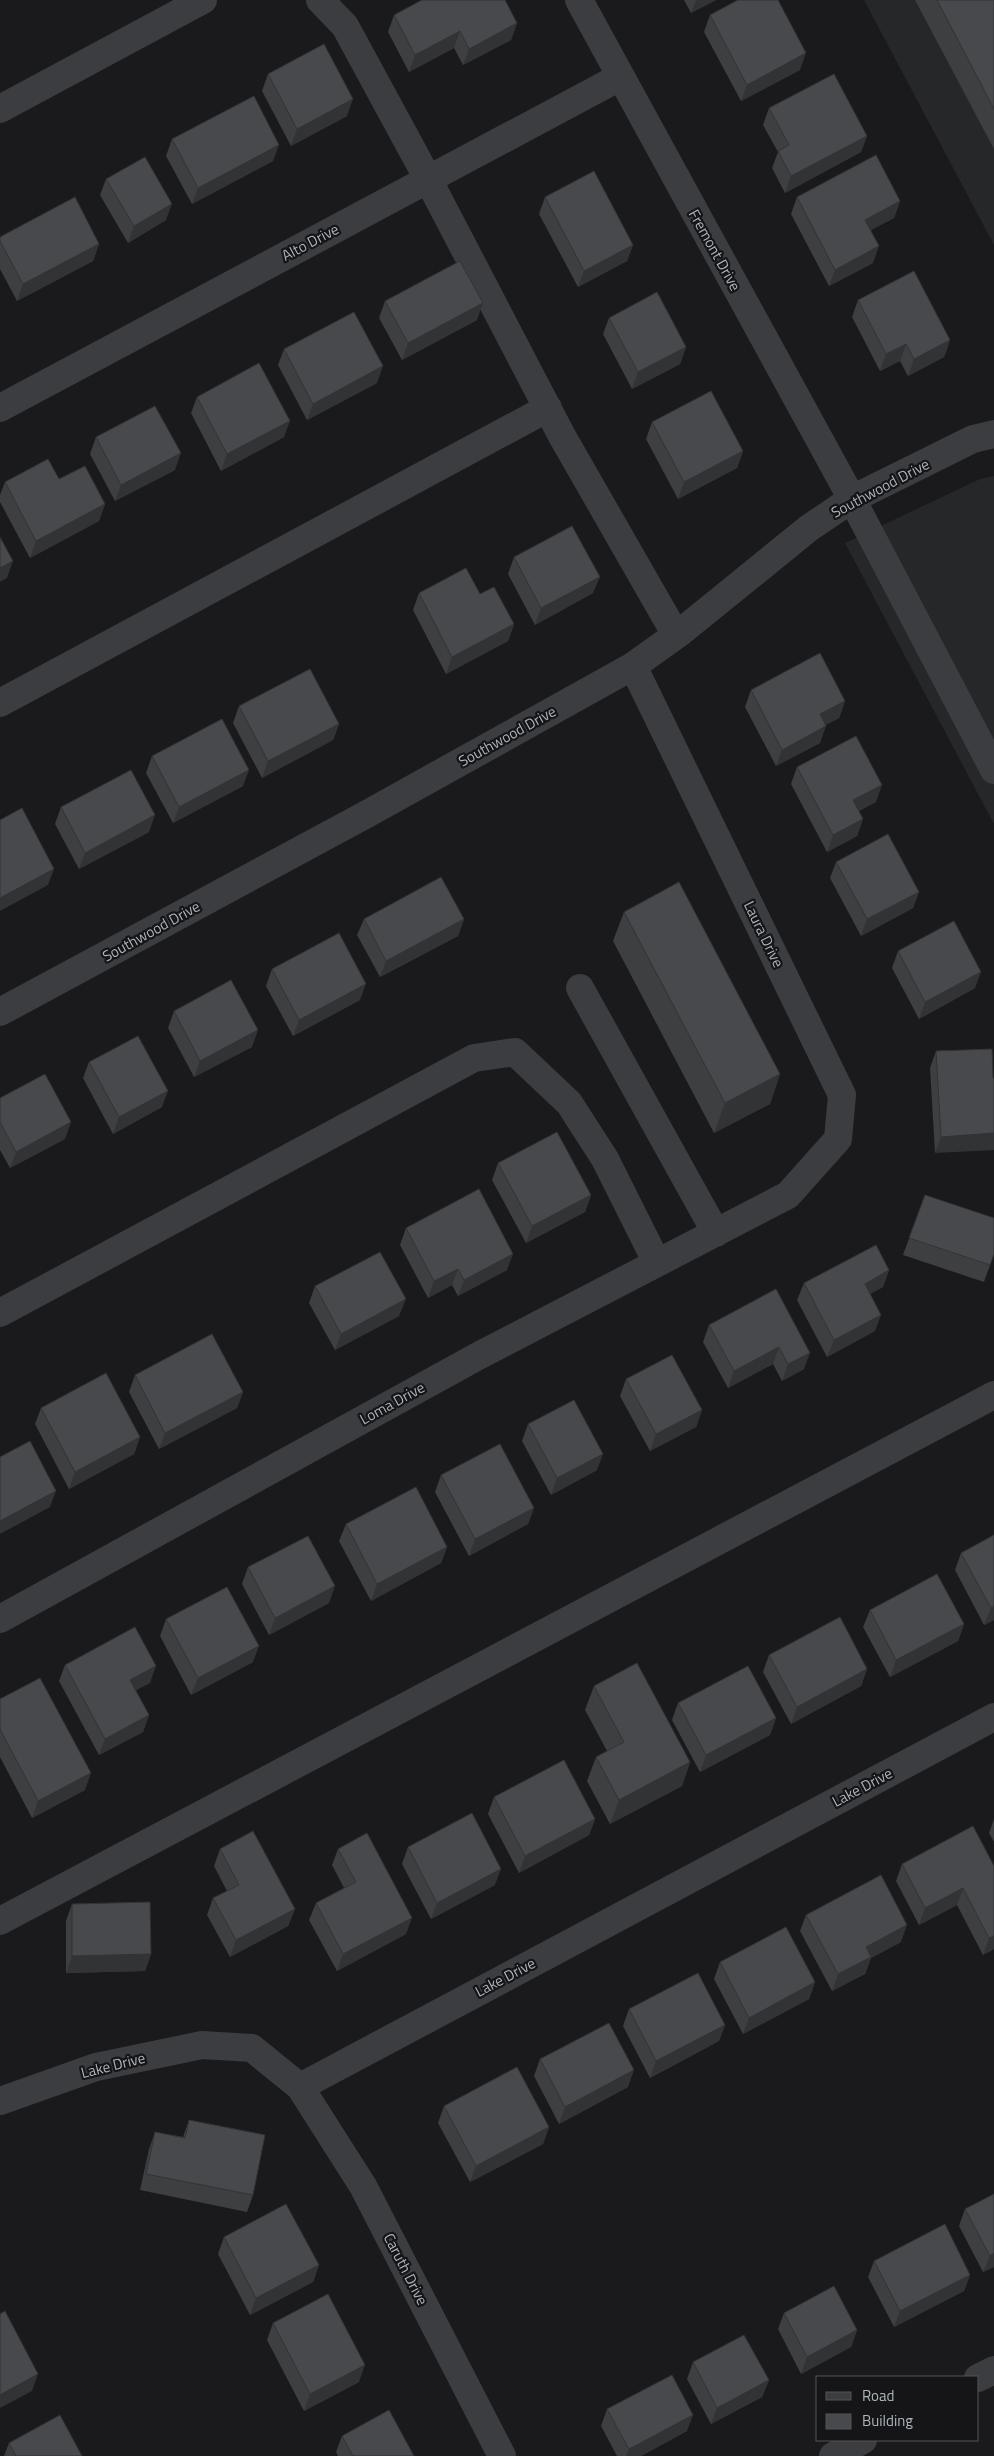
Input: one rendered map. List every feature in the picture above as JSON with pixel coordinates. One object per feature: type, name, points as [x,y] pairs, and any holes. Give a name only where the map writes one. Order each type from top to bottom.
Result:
[{"type":"street","points":[[0,109],[203,0]]},
{"type":"street","points":[[320,0],[344,26],[428,179],[548,408],[676,635]]},
{"type":"street","name":"Fremont Drive","points":[[579,0],[852,499],[994,770]]},
{"type":"street","name":"Alto Drive","points":[[0,408],[620,76]]},
{"type":"street","points":[[0,704],[548,408]]},
{"type":"street","name":"Southwood Drive","points":[[0,1012],[367,814],[633,666],[676,635],[809,528],[852,499],[973,439],[994,434]]},
{"type":"street","name":"Laura Drive","points":[[633,666],[842,1095],[838,1139],[788,1195]]},
{"type":"street","points":[[580,988],[716,1233]]},
{"type":"street","points":[[0,1313],[474,1058],[515,1052],[569,1103],[605,1158],[657,1263]]},
{"type":"street","name":"Loma Drive","points":[[0,1620],[480,1355],[788,1195]]},
{"type":"street","points":[[0,1921],[994,1395]]},
{"type":"street","name":"Lake Drive","points":[[0,2101],[96,2067],[202,2045],[252,2048],[300,2086],[994,1716]]},
{"type":"street","name":"Caruth Drive","points":[[300,2086],[363,2186],[502,2456]]},
{"type":"street","points":[[979,2378],[994,2370]]},
{"type":"street","points":[[833,2456],[861,2441]]},
{"type":"shaded area","points":[[864,0],[994,0],[994,245]]},
{"type":"shaded area","points":[[994,476],[994,824],[845,543],[980,479]]},
{"type":"building","points":[[422,0],[505,0],[517,23],[469,49],[460,31],[415,55],[394,15]]},
{"type":"building","points":[[738,0],[778,0],[806,53],[747,85],[710,15]]},
{"type":"building","points":[[937,0],[994,0],[994,109]]},
{"type":"building","points":[[324,44],[353,99],[297,129],[268,74]]},
{"type":"building","points":[[834,74],[867,136],[791,176],[778,151],[789,145],[769,108]]},
{"type":"building","points":[[254,96],[279,145],[198,188],[172,139]]},
{"type":"building","points":[[876,155],[900,201],[865,220],[879,246],[835,270],[797,197]]},
{"type":"building","points":[[145,157],[172,204],[134,226],[106,179]]},
{"type":"building","points":[[594,171],[633,245],[584,271],[545,197]]},
{"type":"building","points":[[75,197],[99,244],[23,284],[0,241],[0,237]]},
{"type":"building","points":[[460,261],[483,303],[408,343],[385,301]]},
{"type":"building","points":[[914,271],[950,340],[914,359],[906,344],[886,354],[858,300]]},
{"type":"building","points":[[657,292],[686,347],[638,372],[609,318]]},
{"type":"building","points":[[354,312],[383,366],[313,404],[284,349]]},
{"type":"building","points":[[259,363],[290,421],[227,454],[197,397]]},
{"type":"building","points":[[711,391],[743,451],[684,482],[652,422]]},
{"type":"building","points":[[155,406],[181,453],[121,485],[96,437]]},
{"type":"building","points":[[48,459],[59,479],[85,466],[105,504],[36,541],[5,482]]},
{"type":"building","points":[[572,526],[600,577],[541,608],[514,557]]},
{"type":"building","points":[[0,537],[13,561],[0,568]]},
{"type":"building","points":[[466,568],[480,594],[494,587],[514,624],[452,657],[419,593]]},
{"type":"building","points":[[820,653],[845,701],[820,714],[826,726],[782,750],[751,690]]},
{"type":"building","points":[[310,669],[339,724],[268,761],[239,706]]},
{"type":"building","points":[[222,719],[249,770],[179,807],[152,756]]},
{"type":"building","points":[[856,736],[882,785],[853,800],[863,819],[833,835],[797,767]]},
{"type":"building","points":[[131,770],[155,815],[85,853],[61,807]]},
{"type":"building","points":[[22,808],[54,869],[0,898],[0,820]]},
{"type":"building","points":[[888,834],[919,892],[867,919],[836,862]]},
{"type":"building","points":[[441,877],[464,919],[386,961],[364,919]]},
{"type":"building","points":[[679,882],[780,1074],[725,1103],[624,912]]},
{"type":"building","points":[[954,921],[981,972],[925,1002],[898,951]]},
{"type":"building","points":[[339,933],[366,984],[299,1020],[272,969]]},
{"type":"building","points":[[231,980],[258,1030],[200,1061],[174,1011]]},
{"type":"building","points":[[138,1036],[168,1091],[119,1117],[89,1062]]},
{"type":"building","points":[[992,1049],[994,1133],[941,1137],[936,1051]]},
{"type":"building","points":[[45,1074],[71,1122],[16,1152],[0,1122],[0,1098]]},
{"type":"building","points":[[557,1132],[591,1195],[532,1226],[498,1163]]},
{"type":"building","points":[[479,1189],[513,1254],[464,1280],[458,1269],[434,1281],[406,1228]]},
{"type":"building","points":[[925,1195],[994,1218],[994,1254],[990,1265],[909,1238]]},
{"type":"building","points":[[876,1245],[889,1270],[865,1284],[881,1315],[834,1340],[804,1283]]},
{"type":"building","points":[[380,1252],[406,1299],[341,1334],[315,1286]]},
{"type":"building","points":[[776,1289],[810,1353],[788,1364],[779,1347],[734,1371],[709,1325]]},
{"type":"building","points":[[212,1334],[243,1392],[165,1433],[135,1375]]},
{"type":"building","points":[[672,1355],[702,1410],[656,1434],[626,1379]]},
{"type":"building","points":[[106,1373],[140,1437],[75,1472],[41,1408]]},
{"type":"building","points":[[574,1400],[603,1454],[557,1478],[528,1424]]},
{"type":"building","points":[[30,1441],[56,1491],[0,1521],[0,1457]]},
{"type":"building","points":[[500,1444],[534,1508],[475,1539],[441,1475]]},
{"type":"building","points":[[416,1487],[447,1547],[377,1584],[346,1524]]},
{"type":"building","points":[[994,1535],[994,1606],[991,1608],[961,1553]]},
{"type":"building","points":[[308,1536],[335,1586],[275,1618],[248,1567]]},
{"type":"building","points":[[937,1574],[964,1624],[896,1660],[870,1610]]},
{"type":"building","points":[[227,1587],[259,1646],[198,1678],[166,1619]]},
{"type":"building","points":[[840,1617],[867,1669],[797,1707],[769,1655]]},
{"type":"building","points":[[135,1627],[156,1666],[130,1680],[149,1715],[105,1739],[65,1665]]},
{"type":"building","points":[[637,1663],[690,1762],[619,1800],[596,1757],[624,1742],[594,1686]]},
{"type":"building","points":[[748,1666],[776,1718],[706,1755],[678,1703]]},
{"type":"building","points":[[40,1678],[91,1773],[38,1801],[0,1729],[0,1699]]},
{"type":"building","points":[[564,1760],[595,1819],[525,1856],[494,1797]]},
{"type":"building","points":[[472,1813],[501,1869],[437,1903],[408,1847]]},
{"type":"building","points":[[973,1826],[994,1866],[994,1936],[989,1938],[963,1888],[925,1908],[902,1864]]},
{"type":"building","points":[[253,1831],[295,1909],[236,1940],[213,1898],[239,1885],[220,1849]]},
{"type":"building","points":[[367,1833],[412,1918],[343,1954],[316,1903],[356,1882],[338,1849]]},
{"type":"building","points":[[881,1875],[907,1925],[866,1947],[871,1957],[838,1974],[806,1915]]},
{"type":"building","points":[[150,1902],[151,1954],[72,1956],[72,1904]]},
{"type":"building","points":[[786,1927],[815,1982],[749,2018],[720,1962]]},
{"type":"building","points":[[698,1973],[725,2025],[656,2061],[629,2009]]},
{"type":"building","points":[[609,2023],[634,2070],[565,2107],[540,2059]]},
{"type":"building","points":[[517,2067],[549,2127],[476,2166],[444,2106]]},
{"type":"building","points":[[189,2120],[265,2135],[253,2195],[146,2174],[155,2132],[185,2138]]},
{"type":"building","points":[[994,2194],[994,2253],[990,2256],[965,2209]]},
{"type":"building","points":[[286,2204],[319,2265],[256,2298],[224,2237]]},
{"type":"building","points":[[945,2224],[970,2275],[900,2311],[874,2261]]},
{"type":"building","points":[[834,2286],[857,2330],[807,2357],[784,2313]]},
{"type":"building","points":[[328,2294],[365,2365],[310,2394],[273,2323]]},
{"type":"building","points":[[5,2311],[38,2374],[0,2395],[0,2314]]},
{"type":"building","points":[[744,2335],[769,2380],[717,2408],[693,2362]]},
{"type":"building","points":[[672,2375],[693,2415],[629,2449],[607,2409]]},
{"type":"building","points":[[389,2410],[414,2456],[353,2456],[342,2436]]},
{"type":"building","points":[[60,2415],[82,2456],[16,2456],[9,2443]]}]
